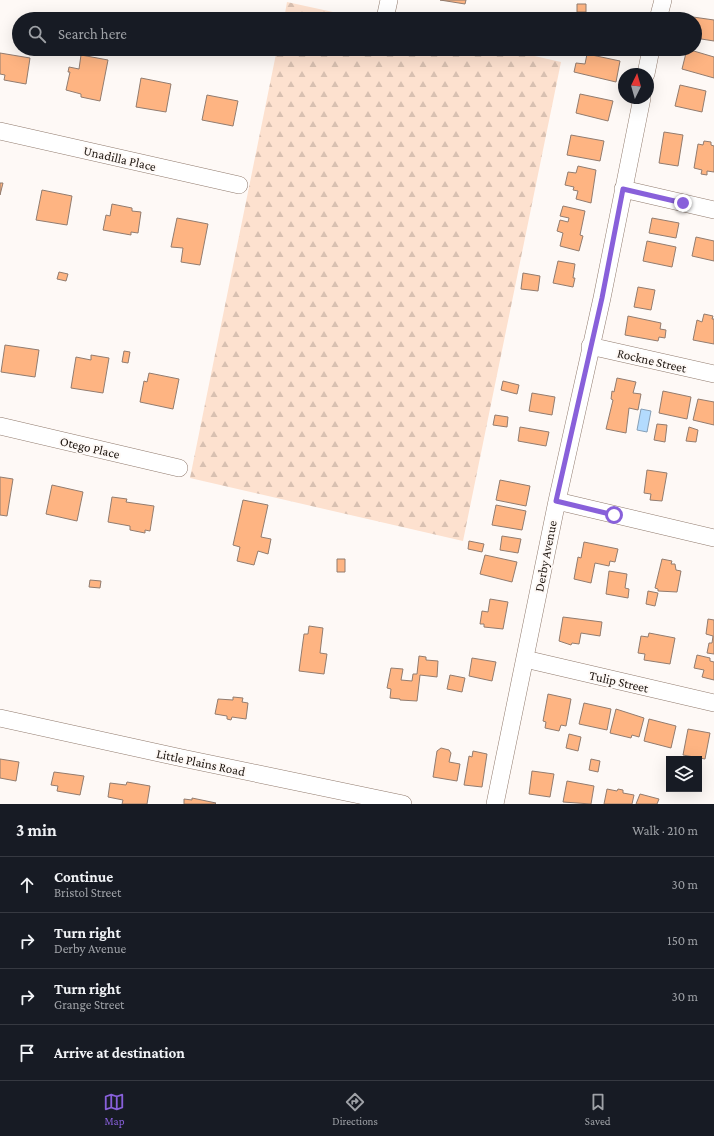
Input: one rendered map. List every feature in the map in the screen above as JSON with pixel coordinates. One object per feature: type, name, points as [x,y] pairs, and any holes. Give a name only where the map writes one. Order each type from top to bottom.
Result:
[{"type":"street","points":[[660,12],[663,0]]},
{"type":"street","points":[[647,68],[650,56]]},
{"type":"street","name":"Derby Avenue","points":[[495,804],[556,501],[602,298],[641,104]]},
{"type":"street","name":"Unadilla Place","points":[[0,131],[239,185]]},
{"type":"street","points":[[623,189],[714,210]]},
{"type":"street","name":"Rockne Street","points":[[590,346],[714,374]]},
{"type":"street","name":"Otego Place","points":[[0,426],[179,468]]},
{"type":"street","points":[[556,501],[714,538]]},
{"type":"street","name":"Tulip Street","points":[[525,659],[714,703]]},
{"type":"street","name":"Little Plains Road","points":[[0,718],[403,804]]},
{"type":"green space","points":[[287,2],[333,12],[285,12]]},
{"type":"green space","points":[[276,56],[534,56],[561,62],[463,541],[190,478]]},
{"type":"water","points":[[641,409],[651,411],[647,432],[637,430]]},
{"type":"building","points":[[440,0],[466,0],[465,4]]},
{"type":"building","points":[[577,4],[586,4],[586,12],[577,12]]},
{"type":"building","points":[[702,18],[714,20],[714,41],[702,39]]},
{"type":"building","points":[[0,53],[30,58],[26,84],[4,80],[5,75],[0,74]]},
{"type":"building","points":[[702,53],[714,57],[714,78],[682,69],[685,56],[702,56]]},
{"type":"building","points":[[81,56],[108,60],[100,101],[81,97],[81,94],[66,90],[70,72],[68,72],[69,67],[79,69]]},
{"type":"building","points":[[587,56],[596,56],[620,61],[616,82],[574,72],[576,63],[585,64]]},
{"type":"building","points":[[141,78],[171,84],[166,112],[136,107]]},
{"type":"building","points":[[680,85],[706,91],[702,112],[675,106]]},
{"type":"building","points":[[580,94],[613,101],[608,121],[576,113]]},
{"type":"building","points":[[207,95],[238,101],[233,126],[202,120]]},
{"type":"building","points":[[664,132],[683,135],[678,166],[659,163]]},
{"type":"building","points":[[571,135],[604,141],[600,161],[567,155]]},
{"type":"building","points":[[704,141],[711,142],[711,145],[714,146],[714,172],[707,171],[707,175],[701,174],[702,170],[694,168],[698,144],[703,145]]},
{"type":"building","points":[[578,166],[596,170],[591,203],[576,199],[578,191],[573,190],[574,187],[565,185],[568,172],[576,173]]},
{"type":"building","points":[[0,183],[3,183],[0,195]]},
{"type":"building","points":[[42,190],[72,196],[67,225],[36,220]]},
{"type":"building","points":[[112,204],[132,208],[132,211],[141,212],[138,233],[131,232],[131,235],[103,230],[106,215],[110,216]]},
{"type":"building","points":[[563,206],[585,211],[580,235],[583,236],[579,251],[560,246],[563,233],[557,231],[560,220],[568,222],[569,218],[560,216]]},
{"type":"building","points":[[177,218],[208,224],[200,265],[181,262],[183,248],[171,247]]},
{"type":"building","points":[[652,218],[679,223],[676,238],[649,233]]},
{"type":"building","points":[[696,237],[714,241],[714,261],[692,256]]},
{"type":"building","points":[[647,241],[676,247],[672,267],[643,261]]},
{"type":"building","points":[[558,261],[575,264],[573,278],[575,278],[573,287],[553,283]]},
{"type":"building","points":[[59,272],[68,274],[66,281],[57,279]]},
{"type":"building","points":[[523,273],[540,276],[538,291],[521,289]]},
{"type":"building","points":[[638,287],[655,290],[651,310],[634,307]]},
{"type":"building","points":[[704,314],[713,316],[712,319],[714,319],[714,344],[693,340],[697,320],[702,322]]},
{"type":"building","points":[[628,316],[661,323],[660,329],[666,330],[665,338],[659,337],[658,341],[625,335]]},
{"type":"building","points":[[5,345],[39,350],[35,377],[1,372]]},
{"type":"building","points":[[124,351],[130,352],[128,363],[122,362]]},
{"type":"building","points":[[91,355],[109,358],[103,393],[71,388],[76,357],[91,360]]},
{"type":"building","points":[[149,373],[179,379],[173,409],[140,402],[144,381],[147,382]]},
{"type":"building","points":[[617,378],[636,382],[633,393],[641,394],[638,410],[629,408],[626,433],[606,429],[613,400],[611,399],[612,391],[614,392]]},
{"type":"building","points":[[503,381],[519,385],[517,394],[501,390]]},
{"type":"building","points":[[663,391],[691,397],[687,419],[659,413]]},
{"type":"building","points":[[532,393],[555,397],[552,415],[529,411]]},
{"type":"building","points":[[698,399],[714,402],[714,425],[693,420]]},
{"type":"building","points":[[495,415],[508,417],[507,427],[493,425]]},
{"type":"building","points":[[657,424],[667,425],[665,442],[654,440]]},
{"type":"building","points":[[520,427],[549,432],[546,446],[518,441]]},
{"type":"building","points":[[689,427],[698,430],[696,442],[686,441]]},
{"type":"building","points":[[647,470],[667,473],[662,501],[650,500],[651,494],[644,493]]},
{"type":"building","points":[[0,477],[13,479],[7,516],[0,515]]},
{"type":"building","points":[[500,480],[530,486],[526,506],[496,500]]},
{"type":"building","points":[[52,485],[83,492],[77,521],[46,514]]},
{"type":"building","points":[[112,497],[127,499],[126,502],[154,506],[150,531],[145,530],[145,533],[130,530],[130,526],[108,522]]},
{"type":"building","points":[[243,500],[268,505],[261,537],[271,539],[268,554],[258,551],[254,565],[237,561],[240,547],[233,545]]},
{"type":"building","points":[[496,505],[526,511],[522,530],[492,525]]},
{"type":"building","points":[[502,536],[521,539],[518,553],[500,550]]},
{"type":"building","points":[[469,541],[484,544],[482,552],[468,549]]},
{"type":"building","points":[[584,542],[618,549],[615,562],[610,561],[609,566],[595,563],[591,583],[574,579],[578,557],[581,558]]},
{"type":"building","points":[[485,555],[517,562],[512,582],[480,574]]},
{"type":"building","points":[[337,559],[345,559],[345,572],[337,572]]},
{"type":"building","points":[[662,559],[672,561],[671,564],[675,564],[676,570],[681,571],[677,592],[658,591],[658,589],[655,588]]},
{"type":"building","points":[[609,571],[627,574],[625,588],[629,589],[628,598],[606,594]]},
{"type":"building","points":[[90,580],[101,581],[100,588],[89,587]]},
{"type":"building","points":[[648,591],[658,593],[655,606],[646,604]]},
{"type":"building","points":[[490,599],[508,602],[503,629],[484,627],[484,624],[480,624],[482,611],[488,612]]},
{"type":"building","points":[[563,617],[602,622],[600,636],[581,633],[579,644],[572,643],[571,645],[559,641]]},
{"type":"building","points":[[708,619],[714,620],[714,654],[707,653],[709,643],[712,643],[713,636],[706,634]]},
{"type":"building","points":[[309,626],[323,628],[320,653],[327,654],[324,674],[299,671],[304,634],[308,634]]},
{"type":"building","points":[[649,633],[675,638],[670,664],[644,660],[645,654],[638,653],[641,636],[648,637]]},
{"type":"building","points":[[697,655],[710,658],[710,661],[714,662],[714,680],[702,677],[704,670],[694,668]]},
{"type":"building","points":[[419,656],[426,657],[426,660],[438,661],[437,677],[420,675],[417,701],[390,698],[391,689],[387,688],[391,668],[403,669],[401,680],[412,681],[413,674],[417,674]]},
{"type":"building","points":[[472,658],[496,662],[492,681],[469,676]]},
{"type":"building","points":[[450,675],[465,678],[462,692],[447,689]]},
{"type":"building","points":[[548,694],[571,699],[566,726],[561,725],[559,731],[545,728],[546,722],[543,721]]},
{"type":"building","points":[[233,697],[243,698],[242,702],[248,703],[246,719],[232,717],[231,720],[227,719],[227,716],[215,714],[218,699],[233,700]]},
{"type":"building","points":[[584,703],[611,709],[607,730],[579,724]]},
{"type":"building","points":[[616,709],[644,718],[639,737],[632,735],[631,738],[610,733]]},
{"type":"building","points":[[649,719],[676,726],[671,748],[644,741]]},
{"type":"building","points":[[688,729],[710,733],[705,759],[702,758],[702,756],[683,755]]},
{"type":"building","points":[[569,734],[581,737],[578,751],[566,748]]},
{"type":"building","points":[[441,748],[449,750],[451,753],[449,762],[460,764],[457,781],[433,777],[437,751]]},
{"type":"building","points":[[473,751],[487,754],[482,787],[464,785],[469,756],[472,757]]},
{"type":"building","points":[[0,759],[19,762],[16,781],[0,778]]},
{"type":"building","points":[[591,759],[600,761],[598,772],[589,770]]},
{"type":"building","points":[[532,771],[554,774],[550,797],[529,794]]},
{"type":"building","points":[[54,772],[84,776],[80,795],[57,791],[58,786],[51,785]]},
{"type":"building","points":[[567,781],[594,786],[591,804],[563,802]]},
{"type":"building","points":[[127,782],[150,786],[147,804],[122,804],[123,800],[108,797],[110,783],[126,785]]},
{"type":"building","points":[[607,789],[617,791],[618,789],[623,790],[623,793],[634,795],[632,804],[604,804]]},
{"type":"building","points":[[640,794],[659,799],[657,804],[636,804]]},
{"type":"building","points":[[192,798],[216,803],[184,804],[184,799],[192,800]]},
{"type":"route","points":[[614,515],[556,501],[602,298],[623,189],[683,203]]}]
